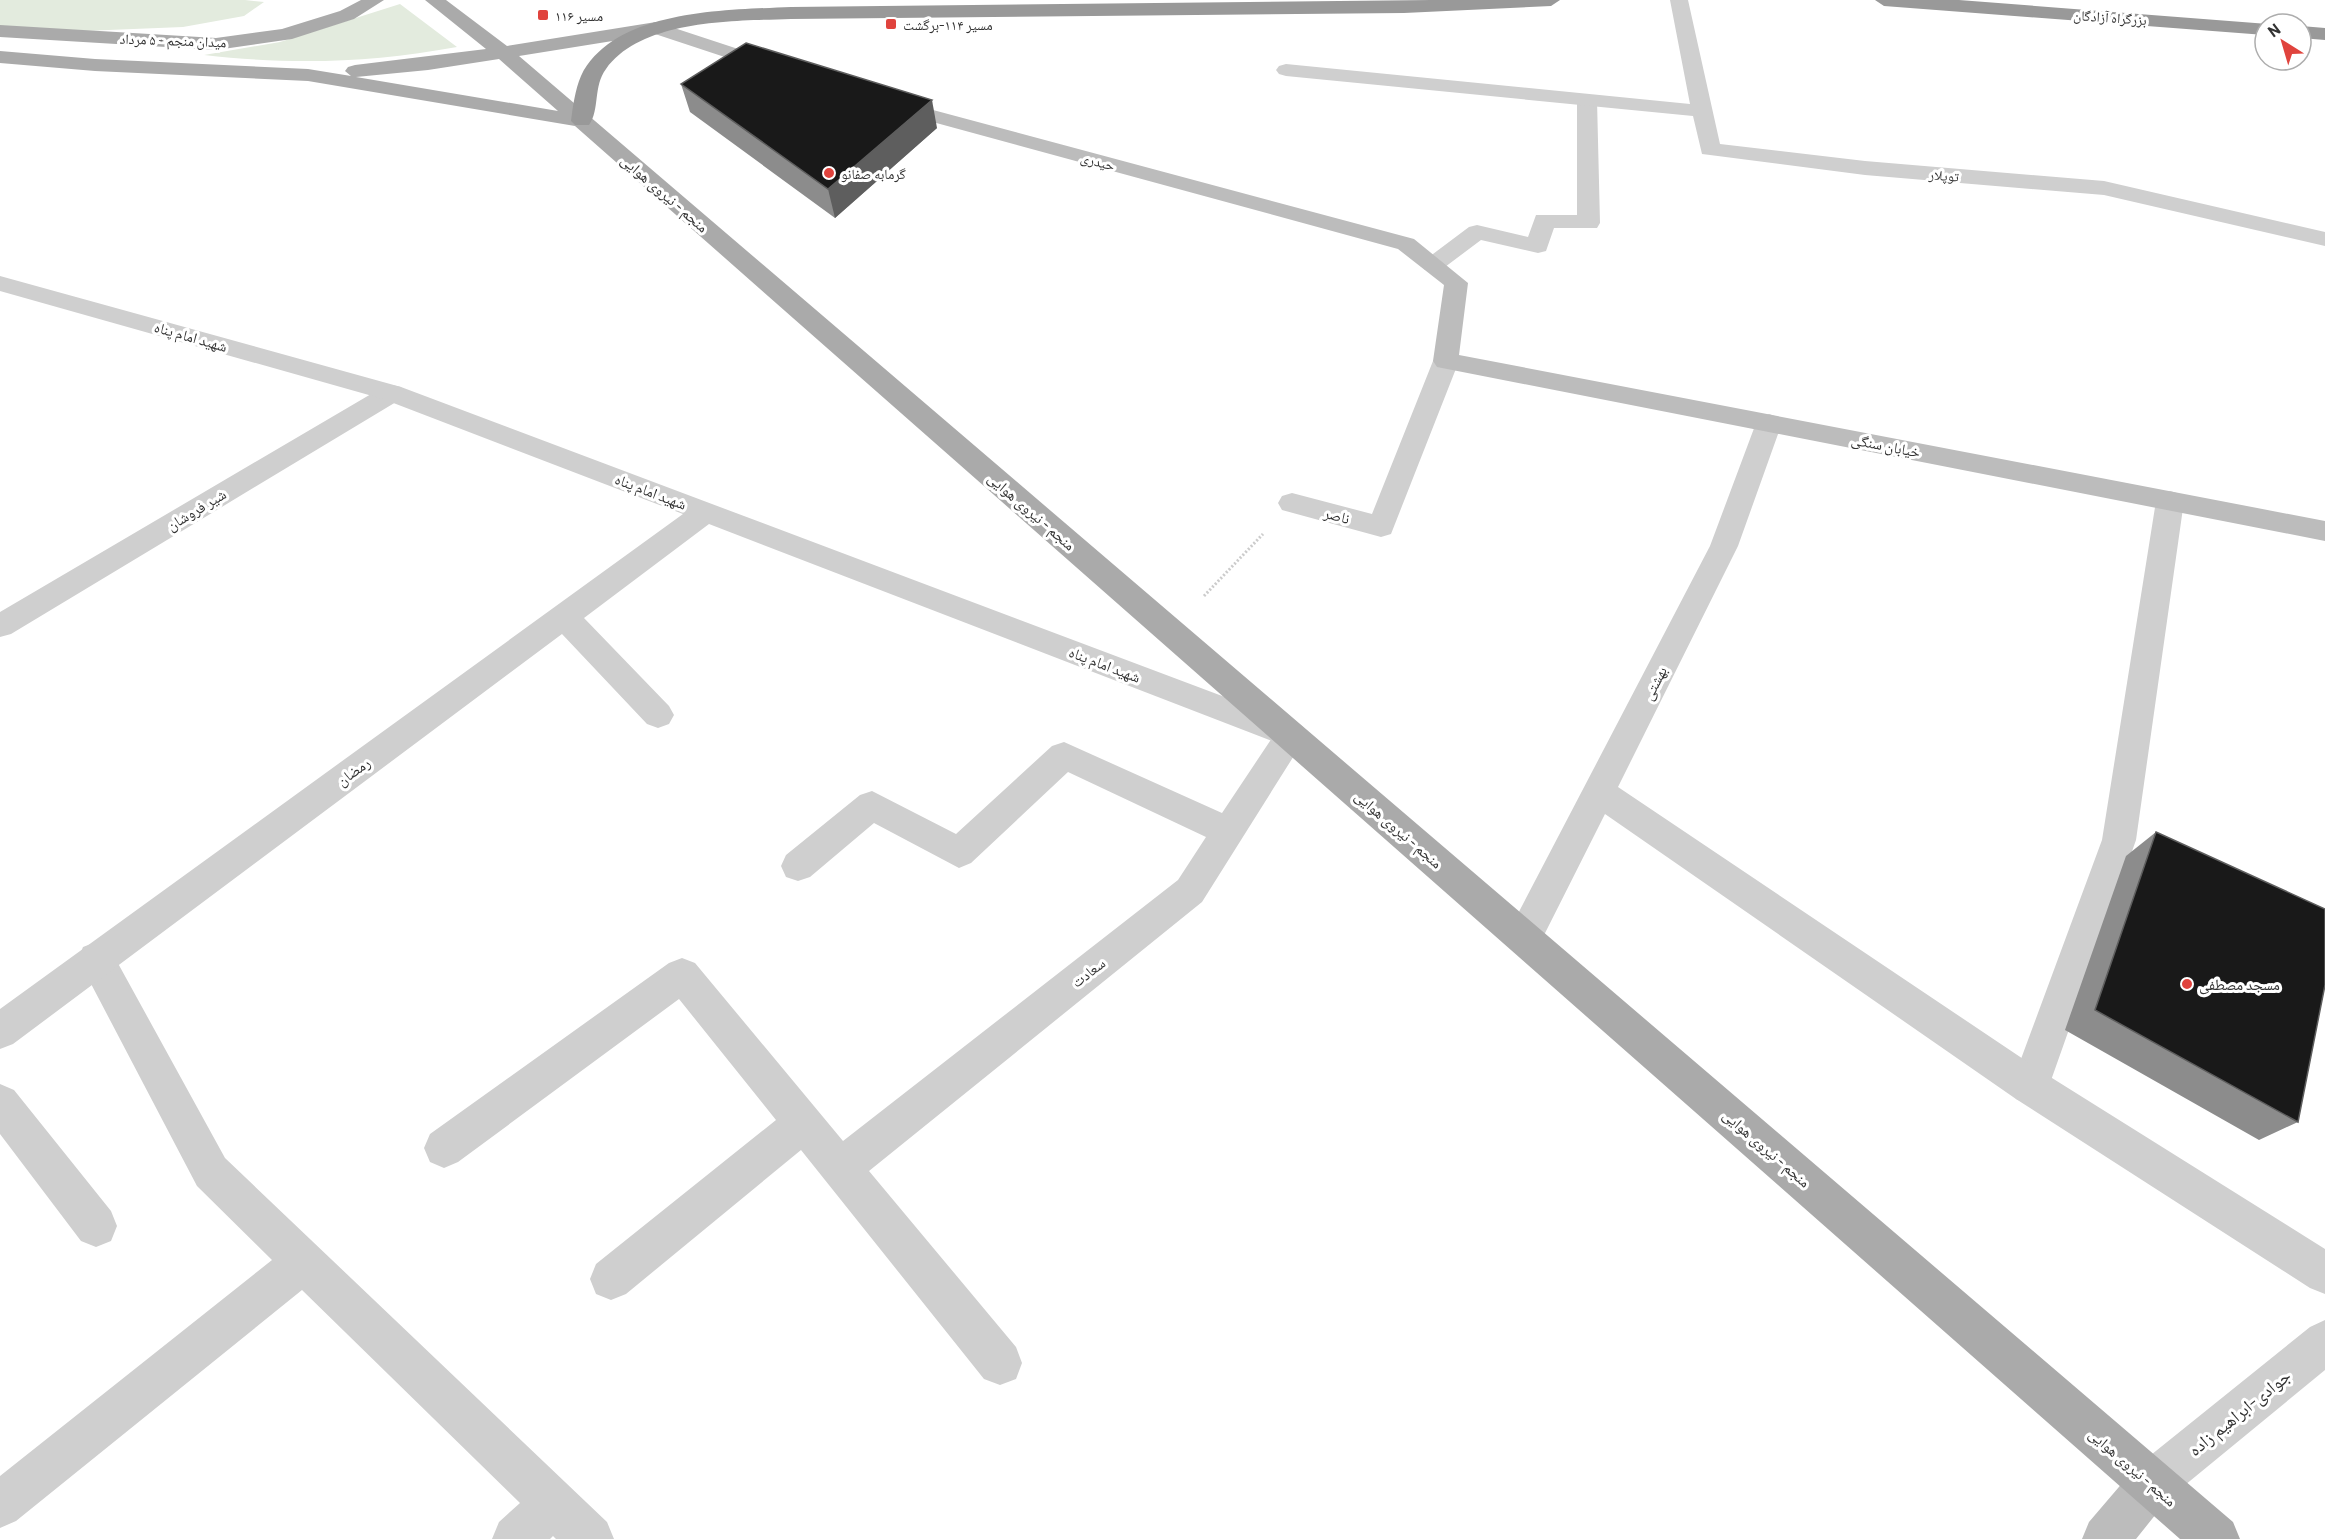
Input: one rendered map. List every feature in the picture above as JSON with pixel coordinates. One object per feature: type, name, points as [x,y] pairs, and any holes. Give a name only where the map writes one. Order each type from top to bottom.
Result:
[{"type":"highway","points":[[582,120],[585,91],[599,63],[618,45],[657,28],[703,18],[791,13],[1404,7],[1551,0]]},
{"type":"highway","name":"بزرگراه آزادگان","points":[[1884,0],[2253,28]]},
{"type":"main road","name":"میدان منجم - ۵ مرداد","points":[[0,31],[216,44],[285,35],[347,15],[375,0]]},
{"type":"main road","name":"منجم - نیروی هوایی","points":[[434,0],[503,52],[582,120],[2216,1539]]},
{"type":"main road","points":[[308,75],[428,64],[657,28]]},
{"type":"main road","points":[[0,57],[95,65],[308,75],[582,120]]},
{"type":"street","name":"توپلار","points":[[1679,0],[1710,149],[1865,168],[2104,188],[2325,239]]},
{"type":"street","points":[[657,28],[792,73]]},
{"type":"street","points":[[1286,70],[1702,111]]},
{"type":"street","name":"حیدری","points":[[872,100],[1406,244],[1456,283],[1446,361]]},
{"type":"street","points":[[1433,265],[1477,232],[1538,246],[1544,220],[1589,223],[1587,100]]},
{"type":"street","name":"شهید امام پناه","points":[[5,288],[392,393],[1291,735]]},
{"type":"street","name":"خیابان سنگی","points":[[1446,361],[2325,531]]},
{"type":"street","name":"ناصر","points":[[1292,503],[1381,527],[1446,361]]},
{"type":"street","name":"شیر فروشان","points":[[0,626],[392,393]]},
{"type":"street","name":"بهشتی","points":[[1524,938],[1724,546],[1769,423]]},
{"type":"street","points":[[2030,1086],[2119,840],[2149,653],[2170,501]]},
{"type":"street","name":"رمضان","points":[[0,1031],[706,512]]},
{"type":"street","points":[[564,616],[658,716]]},
{"type":"street","name":"سعادت","points":[[841,1168],[1190,891],[1291,735]]},
{"type":"street","points":[[798,866],[872,805],[959,854],[1064,755],[1229,832]]},
{"type":"street","points":[[1599,792],[2030,1086],[2325,1273]]},
{"type":"street","points":[[96,960],[211,1172],[590,1539]]},
{"type":"street","points":[[444,1148],[682,975],[1000,1364]]},
{"type":"street","points":[[0,1103],[96,1226]]},
{"type":"street","points":[[612,1279],[803,1123]]},
{"type":"street","points":[[0,1504],[304,1261]]},
{"type":"street","name":"جوادی-ابراهیم زاده","points":[[2152,1483],[2325,1342]]},
{"type":"street","points":[[2106,1539],[2152,1483]]},
{"type":"street","points":[[516,1539],[553,1504]]},
{"type":"path","points":[[1170,631],[1292,503]]},
{"type":"shaded area","points":[[0,0],[245,0],[264,2],[244,16],[183,27],[34,33],[0,29]]},
{"type":"shaded area","points":[[400,4],[457,47],[393,56],[330,61],[268,60],[204,55],[280,42]]},
{"type":"building","name":"گرمابه صفانو","points":[[746,43],[932,100],[828,189],[681,84]]},
{"type":"building","name":"مسجد مصطفی","points":[[2156,832],[2325,909],[2325,985],[2298,1122],[2095,1010]]},
{"type":"place","name":"مسیر ۱۱۶","points":[[543,15]]},
{"type":"place","name":"مسیر ۱۱۴-برگشت","points":[[891,24]]},
{"type":"place","name":"گرمابه صفانو","points":[[829,173]]},
{"type":"place","name":"مسجد مصطفی","points":[[2187,984]]}]
